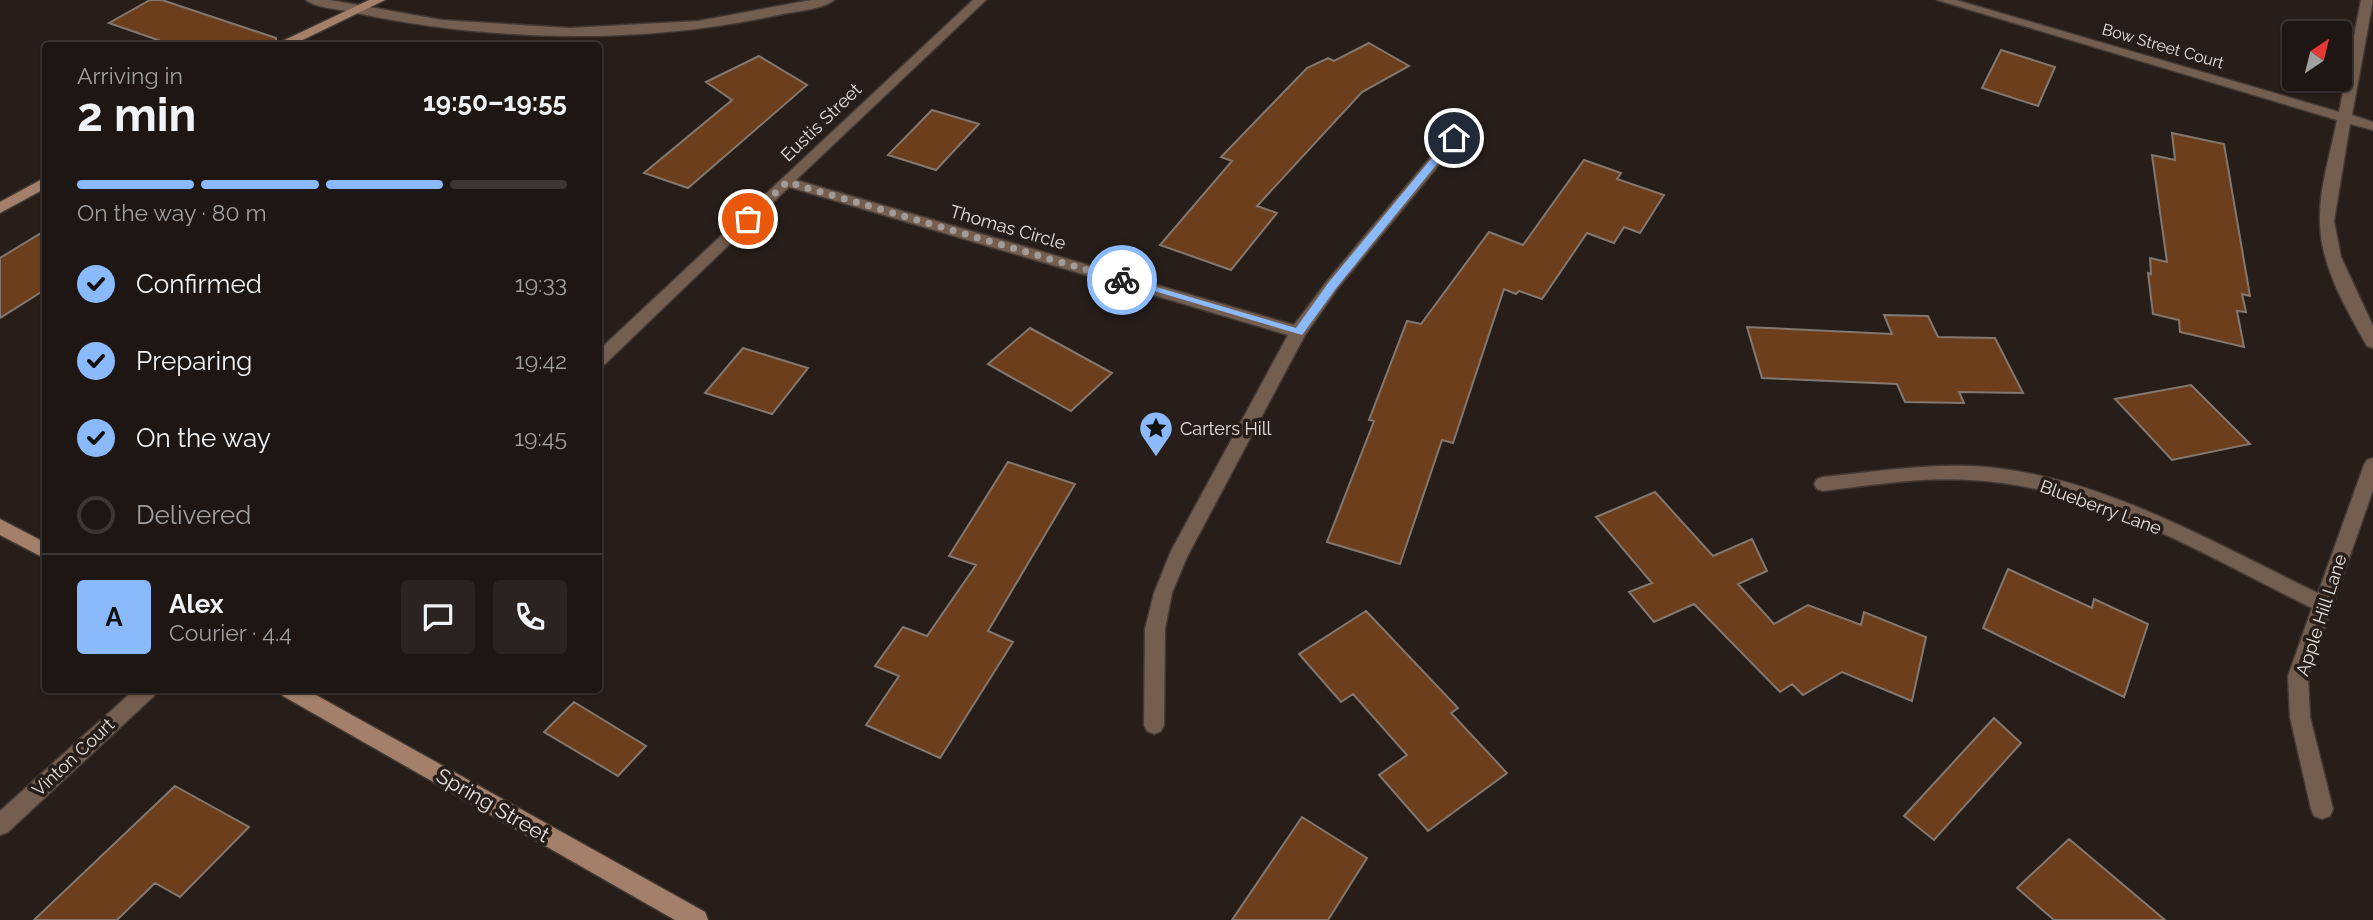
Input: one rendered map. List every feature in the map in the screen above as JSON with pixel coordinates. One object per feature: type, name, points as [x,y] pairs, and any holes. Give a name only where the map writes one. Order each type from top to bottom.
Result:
[{"type":"main road","points":[[286,42],[379,0]]},
{"type":"main road","points":[[0,208],[42,183]]},
{"type":"main road","points":[[0,526],[42,550]]},
{"type":"main road","name":"Spring Street","points":[[295,693],[697,920]]},
{"type":"street","points":[[312,0],[354,10],[472,29],[595,33],[726,21],[828,0]]},
{"type":"street","name":"Eustis Street","points":[[602,358],[980,0]]},
{"type":"street","name":"Bow Street Court","points":[[1943,0],[2373,126]]},
{"type":"street","points":[[2367,0],[2328,202],[2326,231],[2335,265],[2373,342]]},
{"type":"street","points":[[1154,726],[1155,629],[1163,593],[1178,556],[1298,332],[1333,284],[1454,138]]},
{"type":"street","name":"Thomas Circle","points":[[787,182],[1298,332]]},
{"type":"street","name":"Apple Hill Lane","points":[[2322,809],[2300,717],[2298,689],[2301,664],[2373,466]]},
{"type":"street","name":"Blueberry Lane","points":[[1824,484],[1927,473],[1993,475],[2048,486],[2163,528],[2322,604]]},
{"type":"street","name":"Vinton Court","points":[[0,825],[144,693]]},
{"type":"building","points":[[150,0],[162,0],[276,38],[276,41],[164,42],[109,23]]},
{"type":"building","points":[[1369,43],[1409,66],[1362,92],[1257,206],[1277,213],[1231,270],[1160,245],[1232,161],[1221,157],[1307,68],[1328,58],[1334,61]]},
{"type":"building","points":[[2001,50],[2055,67],[2038,106],[1982,88]]},
{"type":"building","points":[[759,56],[807,85],[688,188],[644,173],[732,100],[706,82]]},
{"type":"building","points":[[932,110],[979,124],[936,170],[888,155]]},
{"type":"building","points":[[2172,133],[2224,144],[2250,296],[2242,294],[2246,312],[2237,311],[2244,347],[2180,332],[2179,320],[2153,314],[2148,273],[2151,274],[2150,258],[2167,262],[2152,155],[2175,160]]},
{"type":"building","points":[[1584,160],[1621,173],[1617,179],[1664,195],[1640,233],[1624,227],[1614,243],[1587,233],[1542,299],[1504,289],[1453,443],[1442,440],[1400,564],[1327,542],[1374,421],[1369,420],[1407,321],[1421,324],[1489,232],[1523,245]]},
{"type":"building","points":[[42,232],[42,292],[0,318],[0,258]]},
{"type":"building","points":[[1884,315],[1928,316],[1938,337],[1995,338],[2023,393],[1959,392],[1964,403],[1905,402],[1897,384],[1762,378],[1747,327],[1892,334]]},
{"type":"building","points":[[1030,328],[1112,373],[1071,411],[988,364]]},
{"type":"building","points":[[743,348],[808,368],[772,414],[705,393]]},
{"type":"building","points":[[2191,385],[2250,444],[2172,460],[2115,399]]},
{"type":"building","points":[[1008,462],[1075,484],[988,631],[1013,642],[940,758],[866,725],[899,676],[875,666],[903,627],[927,636],[976,565],[949,556]]},
{"type":"building","points":[[1655,492],[1713,556],[1752,539],[1767,571],[1738,584],[1774,624],[1808,605],[1861,625],[1864,612],[1926,637],[1912,701],[1842,672],[1803,695],[1792,684],[1780,692],[1694,604],[1654,622],[1629,592],[1652,583],[1596,517]]},
{"type":"building","points":[[2008,569],[2092,608],[2094,599],[2148,624],[2124,697],[1983,628]]},
{"type":"building","points":[[1366,611],[1458,708],[1451,713],[1507,773],[1428,831],[1379,775],[1407,755],[1353,694],[1341,702],[1299,654]]},
{"type":"building","points":[[574,702],[646,746],[618,776],[544,732]]},
{"type":"building","points":[[1994,718],[2021,743],[1934,840],[1904,816]]},
{"type":"building","points":[[175,786],[249,827],[180,897],[155,883],[117,920],[34,920]]},
{"type":"building","points":[[1302,817],[1367,858],[1328,920],[1232,920]]},
{"type":"building","points":[[2069,839],[2165,920],[2054,920],[2017,888]]},
{"type":"way so far","points":[[748,219],[787,182],[1122,280]]},
{"type":"place","name":"Carters Hill","points":[[1156,458]]},
{"type":"route","points":[[1122,280],[1298,332],[1333,284],[1454,138]]}]
